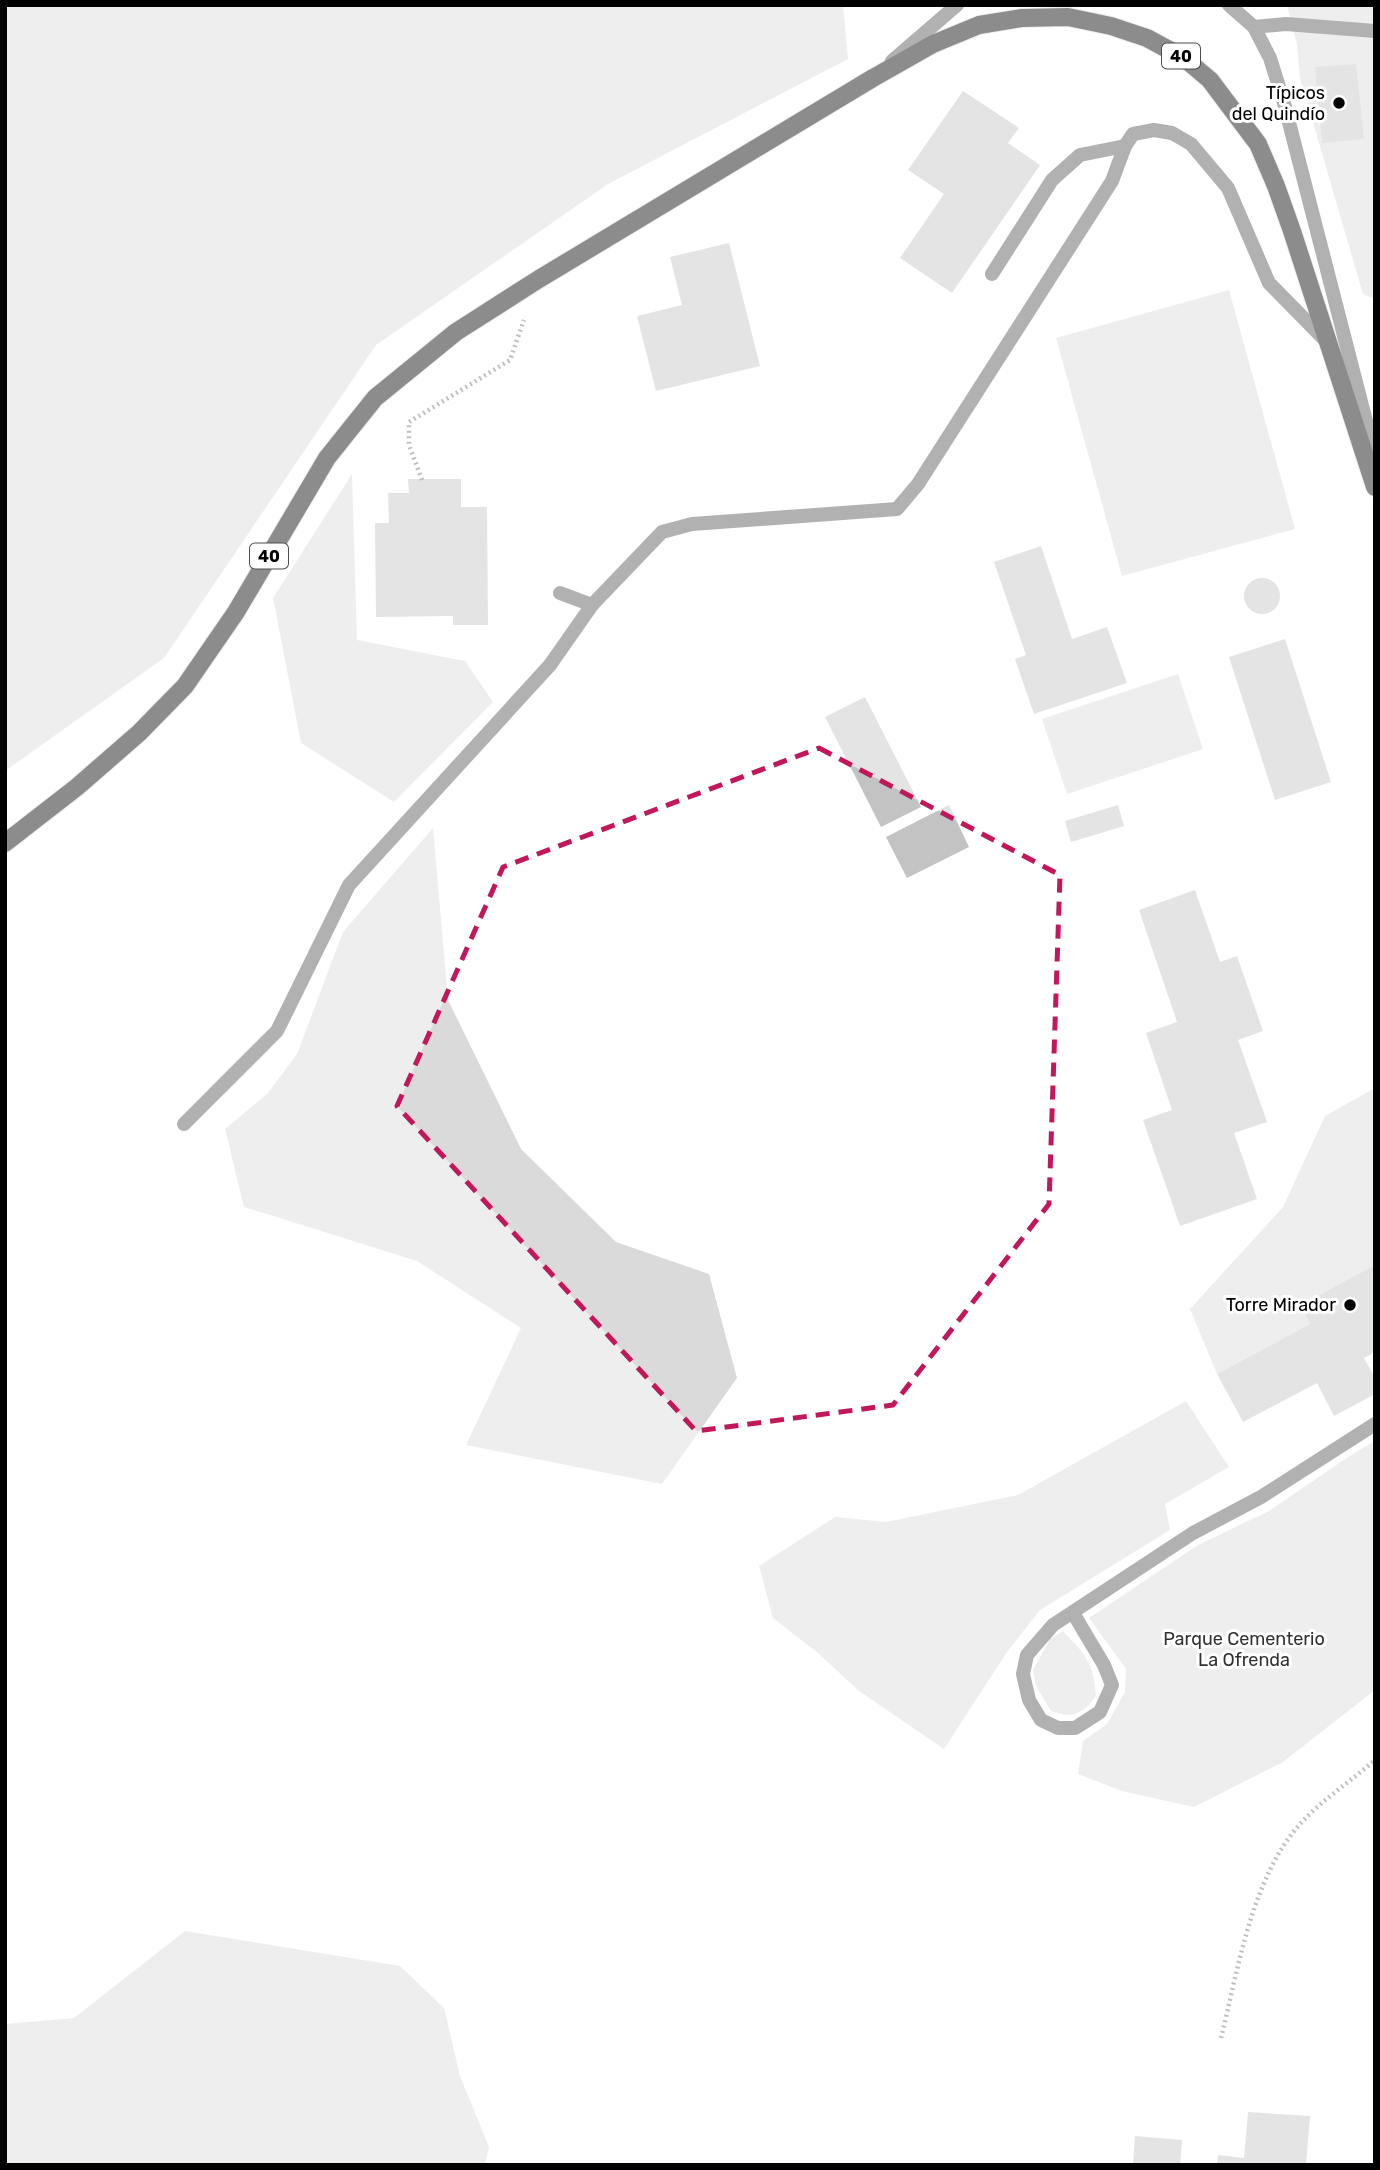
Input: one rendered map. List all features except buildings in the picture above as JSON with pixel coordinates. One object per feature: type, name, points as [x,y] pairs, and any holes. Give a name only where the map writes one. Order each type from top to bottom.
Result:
[{"type":"main road","name":"40","points":[[5,843],[77,787],[139,733],[185,686],[236,612],[327,458],[375,398],[456,332],[539,279],[873,78],[933,44],[979,24],[1022,18],[1068,17],[1111,26],[1147,38],[1184,58],[1210,80],[1258,144],[1292,231],[1375,487]]},
{"type":"street","points":[[873,78],[957,5]]},
{"type":"street","points":[[1229,5],[1254,27],[1270,58],[1375,456]]},
{"type":"street","points":[[1254,27],[1286,24],[1375,31]]},
{"type":"street","points":[[184,1124],[276,1031],[349,885],[550,665],[592,605],[662,532],[692,524],[897,509],[918,484],[1112,181],[1125,146],[1133,134],[1154,130],[1172,133],[1191,144],[1228,188],[1269,283],[1328,343]]},
{"type":"street","points":[[992,274],[1052,180],[1080,155],[1125,146]]},
{"type":"street","points":[[560,593],[592,605]]},
{"type":"street","points":[[1073,1613],[1104,1665],[1112,1685],[1100,1712],[1075,1728],[1058,1728],[1041,1720],[1029,1700],[1023,1674],[1027,1655],[1052,1625],[1193,1533],[1261,1497],[1375,1424]]},
{"type":"path","points":[[422,480],[409,444],[409,422],[510,360],[539,279]]},
{"type":"path","points":[[1221,2038],[1251,1921],[1273,1860],[1301,1823],[1375,1760]]},
{"type":"highlighted area","points":[[819,748],[1060,875],[1049,1204],[893,1405],[696,1431],[397,1106],[503,867]]},
{"type":"green space","points":[[5,5],[843,5],[848,59],[608,184],[376,345],[164,658],[5,771]]},
{"type":"green space","points":[[1287,5],[1375,5],[1375,299],[1363,294],[1300,78],[1297,44]]},
{"type":"green space","points":[[1229,290],[1295,529],[1122,576],[1056,338]]},
{"type":"green space","points":[[352,474],[357,640],[465,661],[493,702],[394,802],[301,743],[273,598]]},
{"type":"green space","points":[[1178,674],[1203,749],[1067,794],[1042,719]]},
{"type":"green space","points":[[433,828],[448,1000],[521,1149],[616,1242],[709,1274],[737,1378],[662,1484],[466,1445],[521,1328],[417,1261],[244,1207],[225,1129],[268,1093],[297,1054],[343,932]]},
{"type":"green space","points":[[1375,1088],[1375,1265],[1300,1305],[1310,1324],[1217,1374],[1190,1309],[1283,1207],[1325,1116]]},
{"type":"green space","points":[[1186,1401],[1229,1467],[1165,1504],[1170,1530],[1040,1610],[1007,1652],[944,1749],[859,1691],[818,1653],[773,1618],[759,1566],[835,1517],[886,1522],[1018,1495]]},
{"type":"green space","name":"Parque Cementerio La Ofrenda","points":[[1375,1441],[1375,1690],[1283,1762],[1194,1807],[1122,1791],[1078,1774],[1083,1741],[1107,1724],[1125,1692],[1126,1669],[1089,1618],[1198,1545],[1269,1511]]},
{"type":"green space","points":[[1063,1631],[1087,1660],[1095,1685],[1096,1696],[1082,1711],[1072,1715],[1051,1711],[1036,1686],[1033,1670],[1050,1639]]},
{"type":"green space","points":[[185,1931],[400,1966],[444,2008],[460,2076],[489,2147],[485,2165],[5,2165],[5,2024],[74,2018]]},
{"type":"place","name":"Típicos del Quindío","points":[[1339,103]]},
{"type":"place","name":"Torre Mirador","points":[[1350,1305]]}]
